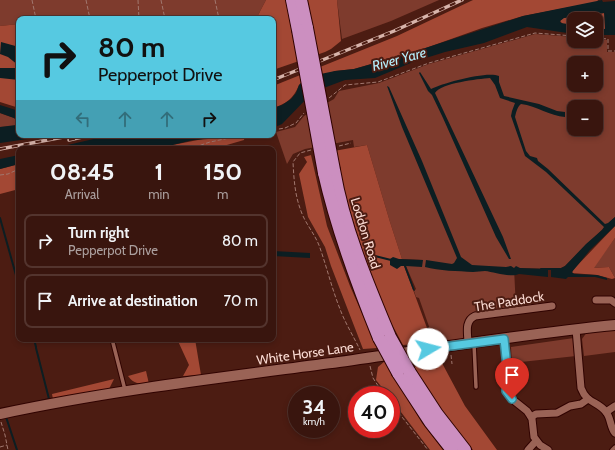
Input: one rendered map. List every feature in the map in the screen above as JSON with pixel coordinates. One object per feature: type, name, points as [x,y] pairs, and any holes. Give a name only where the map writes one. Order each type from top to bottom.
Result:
[{"type":"highway","name":"Loddon Road","points":[[292,0],[302,29],[329,171],[384,337],[430,422],[452,450]]},
{"type":"highway","name":"Loddon Road","points":[[301,0],[302,29]]},
{"type":"highway","name":"Loddon Road","points":[[404,372],[465,450]]},
{"type":"street","points":[[596,300],[611,300],[615,303]]},
{"type":"street","name":"The Paddock","points":[[471,343],[468,325],[469,320],[475,316],[552,306]]},
{"type":"street","name":"White Horse Lane","points":[[0,414],[125,391],[471,343],[615,325]]},
{"type":"street","points":[[576,329],[581,388],[584,396],[606,412],[612,430],[615,433]]},
{"type":"street","points":[[504,339],[507,367],[506,391],[512,399],[531,416],[534,437],[536,441],[548,450]]},
{"type":"street","points":[[531,416],[536,414],[557,413],[570,406],[581,404],[588,399]]},
{"type":"street","points":[[606,412],[615,406]]},
{"type":"street","points":[[528,450],[536,441]]},
{"type":"lane","points":[[113,342],[125,391]]},
{"type":"lane","points":[[471,343],[476,387]]},
{"type":"lane","points":[[612,450],[615,447]]},
{"type":"path","points":[[32,0],[35,16]]},
{"type":"path","points":[[86,0],[89,16]]},
{"type":"path","points":[[138,0],[139,16]]},
{"type":"path","points":[[161,0],[164,16]]},
{"type":"path","points":[[215,0],[218,16]]},
{"type":"path","points":[[332,97],[338,90],[345,86],[378,82],[429,63],[534,32],[567,35]]},
{"type":"path","points":[[603,38],[608,38],[608,51],[615,51]]},
{"type":"path","points":[[276,130],[285,128],[296,123],[305,112]]},
{"type":"path","points":[[198,146],[229,138]]},
{"type":"path","points":[[338,146],[351,143]]},
{"type":"path","points":[[317,149],[300,153],[293,162],[293,179],[296,195],[307,225],[315,235],[320,247],[340,310],[366,358],[373,378],[378,386]]},
{"type":"path","points":[[0,175],[8,174],[16,170]]},
{"type":"path","points":[[450,346],[452,364]]},
{"type":"path","points":[[400,414],[428,450]]},
{"type":"path","points":[[0,420],[6,434],[8,450]]},
{"type":"path","points":[[0,447],[8,445]]},
{"type":"shaded area","points":[[0,0],[266,0],[258,16],[16,16],[16,24],[0,26]]},
{"type":"shaded area","points":[[266,0],[337,0],[341,41],[325,52],[276,69],[276,16],[258,16]]},
{"type":"shaded area","points":[[337,0],[439,0],[391,21],[342,39]]},
{"type":"shaded area","points":[[473,0],[598,0],[597,2],[523,16],[482,28],[423,49],[354,69],[335,71],[299,85],[295,94],[289,100],[276,107],[276,85],[397,36]]},
{"type":"shaded area","points":[[603,13],[605,13],[605,29],[603,29]]},
{"type":"shaded area","points":[[563,18],[567,18],[567,24],[563,24],[560,21]]},
{"type":"shaded area","points":[[16,24],[16,107],[0,102],[0,26]]},
{"type":"shaded area","points":[[535,34],[567,36],[567,48],[603,48],[603,40],[607,40],[607,52],[615,52],[615,217],[565,266],[559,269],[514,268],[516,309],[472,315],[467,340],[451,343],[437,342],[432,335],[419,298],[416,297],[414,291],[416,289],[406,266],[423,260],[402,259],[367,145],[354,147],[353,140],[305,149],[293,154],[287,164],[276,132],[295,127],[304,116],[334,99],[339,91],[379,83],[429,64]]},
{"type":"shaded area","points":[[0,113],[16,120],[16,126],[0,127]]},
{"type":"shaded area","points":[[207,138],[244,138],[244,140],[223,146],[168,146]]},
{"type":"shaded area","points":[[367,145],[402,259],[399,259],[401,266],[404,266],[430,337],[433,336],[437,342],[403,345],[380,302],[358,245],[334,151]]},
{"type":"shaded area","points":[[311,155],[327,226],[350,286],[377,348],[363,349],[325,247],[308,217],[299,174],[307,162],[304,157]]},
{"type":"shaded area","points":[[16,165],[16,190],[0,194],[0,169]]},
{"type":"shaded area","points":[[615,226],[615,238],[594,268],[609,267],[615,278],[612,279],[597,275],[572,273],[573,270]]},
{"type":"shaded area","points":[[615,238],[615,278],[609,267],[593,268]]},
{"type":"shaded area","points":[[615,328],[615,352],[584,356],[582,339],[587,332]]},
{"type":"shaded area","points":[[574,338],[576,356],[512,363],[511,347]]},
{"type":"shaded area","points":[[178,342],[196,342],[201,375],[183,376],[189,365]]},
{"type":"shaded area","points":[[424,358],[442,363],[465,406],[497,450],[473,450],[442,411],[414,368]]},
{"type":"shaded area","points":[[385,361],[400,386],[381,386],[376,380],[378,367]]},
{"type":"shaded area","points":[[146,371],[149,384],[137,383],[132,381],[128,376]]},
{"type":"shaded area","points":[[114,379],[108,391],[53,399],[52,394]]},
{"type":"shaded area","points":[[400,386],[422,423],[443,450],[430,450],[400,411]]},
{"type":"water","name":"River Yare","points":[[602,0],[603,2],[615,1],[615,35],[603,35],[603,29],[605,29],[603,12],[567,12],[567,18],[560,21],[561,23],[567,24],[567,33],[527,27],[484,43],[445,52],[413,62],[375,78],[345,80],[313,92],[282,124],[276,127],[276,107],[291,99],[296,93],[299,85],[306,77],[354,69],[410,53],[523,16]]},
{"type":"water","points":[[1,42],[16,46],[16,63],[8,57],[0,54]]},
{"type":"water","points":[[0,68],[16,68],[16,80],[0,78]]},
{"type":"water","points":[[420,72],[431,89],[475,76],[499,76],[499,82],[504,96],[565,112],[565,117],[559,116],[521,104],[515,117],[526,151],[530,156],[537,158],[538,161],[605,224],[615,217],[615,226],[590,250],[572,272],[574,274],[597,275],[607,278],[607,280],[595,277],[568,277],[566,279],[551,277],[551,269],[559,269],[565,266],[604,227],[546,172],[525,156],[511,116],[515,103],[500,98],[495,85],[490,78],[452,84],[435,93],[503,237],[511,259],[509,259],[496,237],[443,118],[419,73]]},
{"type":"water","points":[[387,86],[389,87],[422,161],[461,257],[472,265],[511,266],[514,268],[516,266],[520,268],[548,269],[548,277],[519,274],[508,275],[485,271],[449,271],[425,267],[426,260],[452,264],[457,258],[402,127]]},
{"type":"water","points":[[0,105],[16,110],[16,120],[14,118],[0,113]]},
{"type":"water","points":[[16,125],[16,138],[34,138],[0,143],[0,127]]},
{"type":"water","points":[[98,138],[212,138],[193,140],[168,146],[63,146]]},
{"type":"water","points":[[16,156],[16,165],[0,169],[0,159]]},
{"type":"water","points":[[276,251],[310,253],[310,258],[276,256]]},
{"type":"water","points":[[393,257],[399,259],[423,260],[422,267],[406,266],[415,291],[413,290],[404,266],[397,269],[390,265],[390,259]]},
{"type":"waterway","points":[[0,218],[16,275]]},
{"type":"waterway","points":[[367,254],[391,260]]},
{"type":"waterway","points":[[541,269],[560,269]]},
{"type":"waterway","points":[[35,342],[36,347]]},
{"type":"waterway","points":[[36,348],[49,399],[37,402]]},
{"type":"waterway","points":[[6,417],[17,450]]},
{"type":"railway","points":[[276,79],[394,31],[462,0]]},
{"type":"railway","points":[[0,149],[58,138]]},
{"type":"railway","points":[[69,140],[78,138]]},
{"type":"route","points":[[428,349],[504,339],[507,367],[506,391],[512,399]]}]
